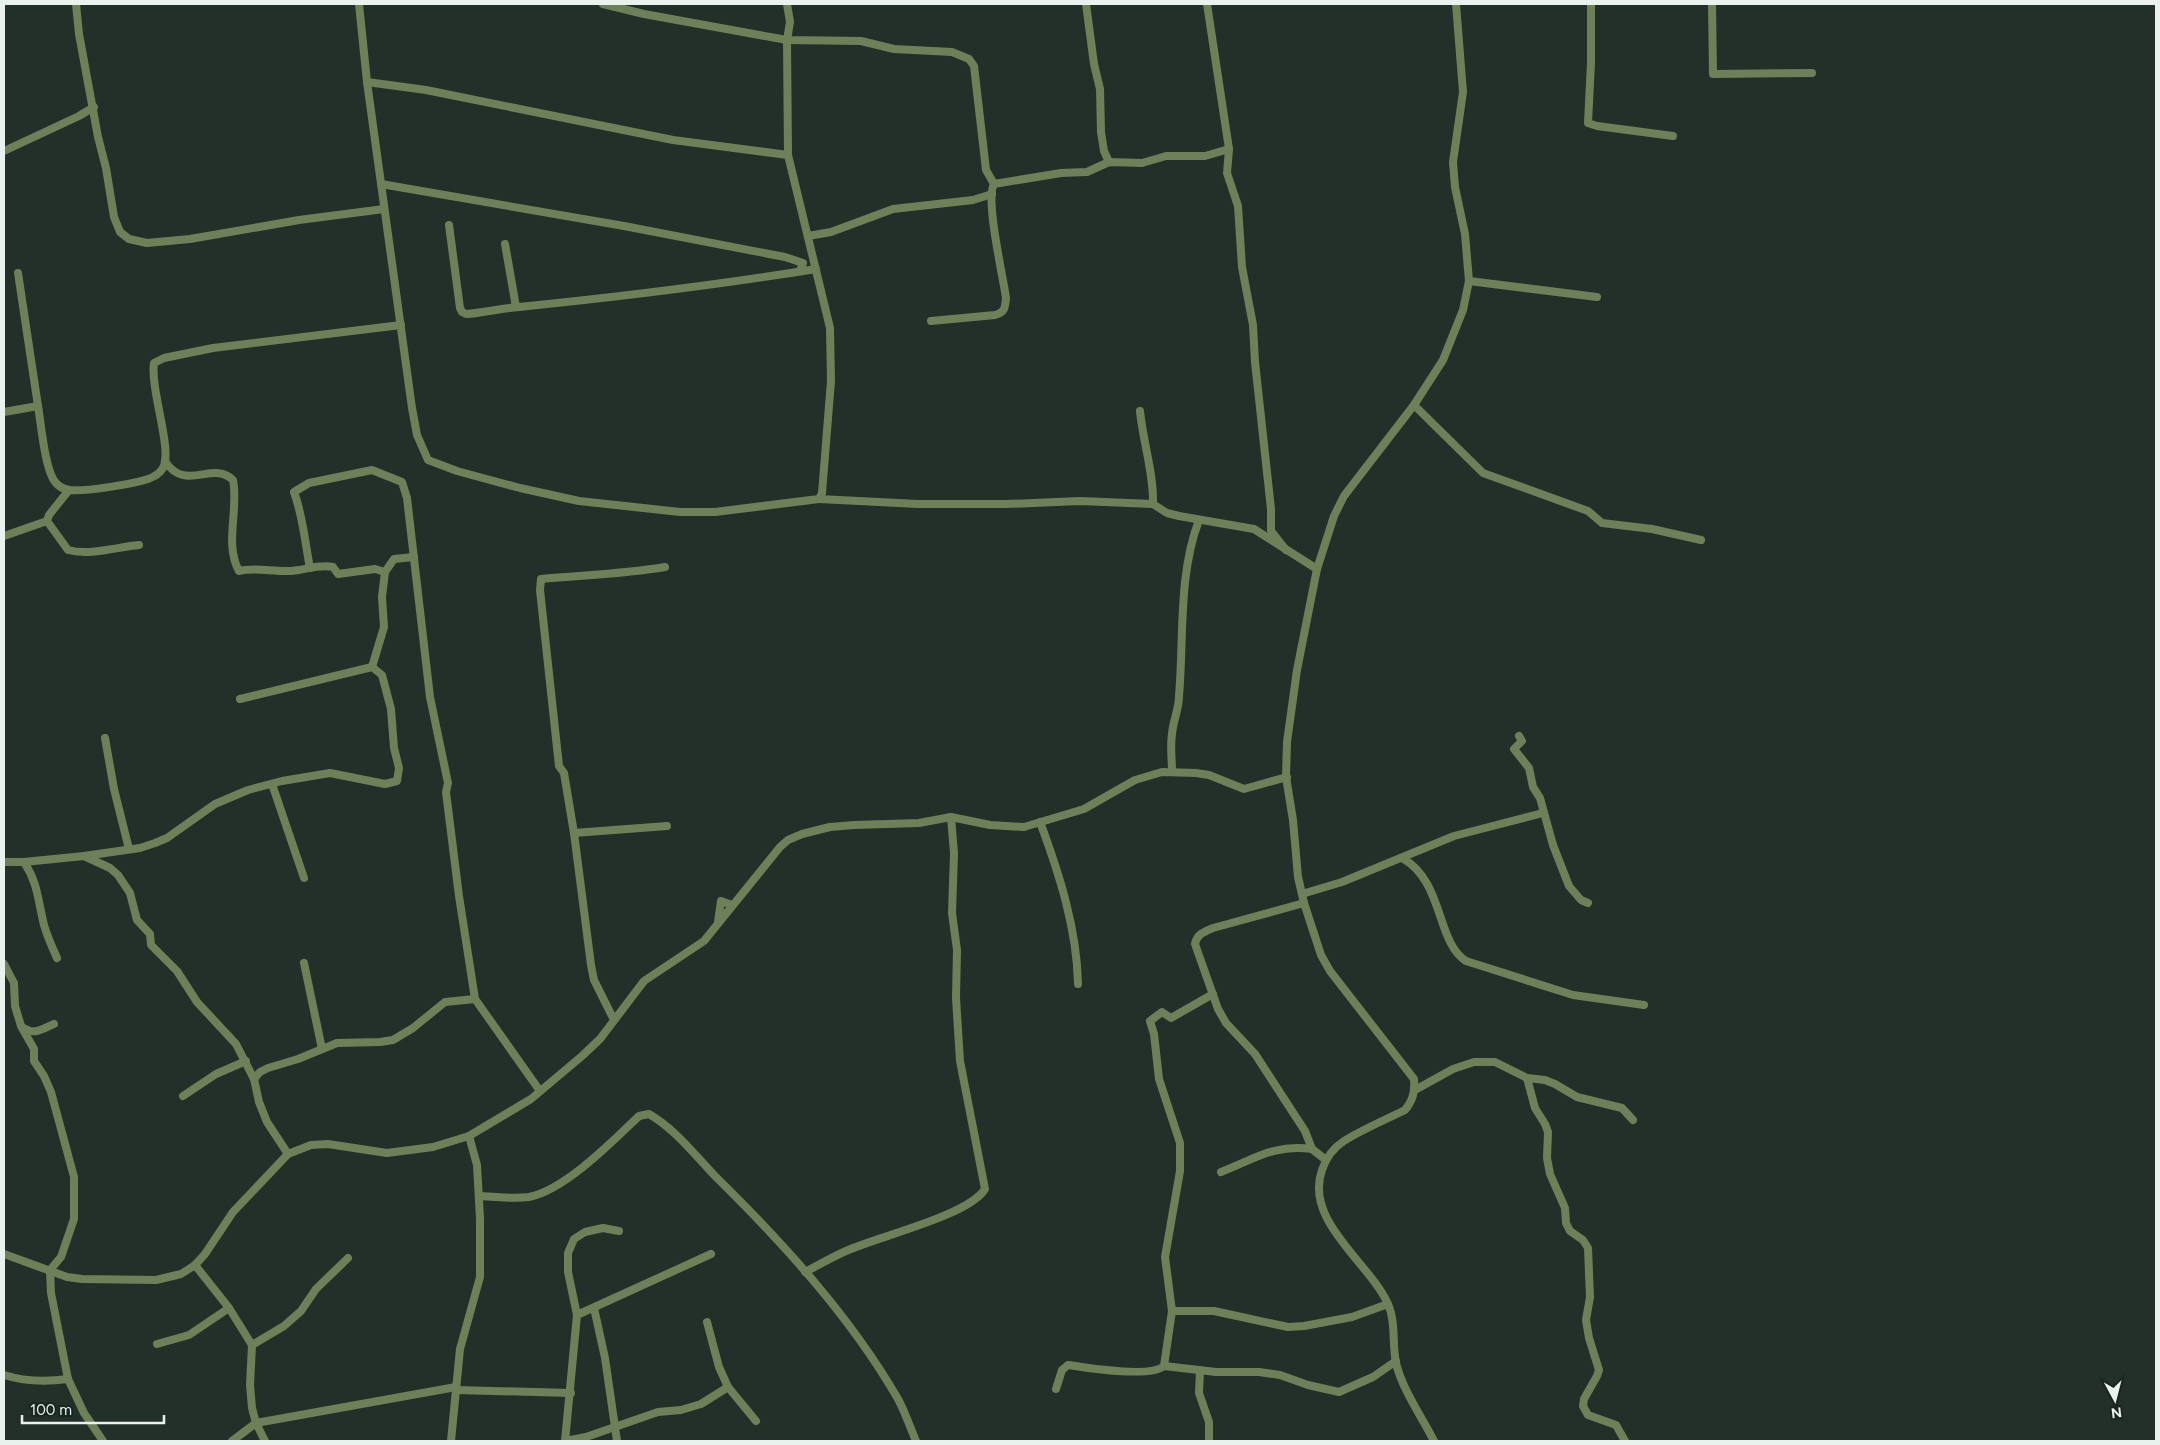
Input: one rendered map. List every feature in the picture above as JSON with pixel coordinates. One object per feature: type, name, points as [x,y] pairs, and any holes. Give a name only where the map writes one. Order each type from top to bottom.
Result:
[{"type":"street","points":[[76,4],[79,34],[114,217],[120,232],[129,239],[147,243],[190,239],[299,220],[384,209]]},
{"type":"street","points":[[359,4],[367,82],[384,209],[417,435],[424,455],[428,460],[457,471],[520,488],[579,501],[648,510],[715,512],[819,499],[918,504],[1007,504],[1080,501],[1153,504],[1167,513],[1254,529],[1317,569]]},
{"type":"street","points":[[603,4],[644,14],[787,40],[861,41],[894,49],[952,52],[969,59],[974,66],[986,170],[994,184]]},
{"type":"street","points":[[788,4],[790,22],[787,40],[788,155],[830,328],[832,381],[822,493],[819,499]]},
{"type":"street","points":[[1086,4],[1094,64],[1100,89],[1100,132],[1109,162]]},
{"type":"street","points":[[1207,4],[1229,149],[1227,174],[1238,206],[1242,267],[1253,326],[1255,362],[1271,509],[1271,531],[1286,550]]},
{"type":"street","points":[[1434,1441],[1400,1375],[1396,1361],[1392,1316],[1388,1304],[1379,1286],[1325,1217],[1320,1203],[1319,1186],[1326,1160],[1343,1141],[1405,1110],[1412,1102],[1415,1090],[1414,1079],[1409,1071],[1330,971],[1322,956],[1302,894],[1287,777],[1287,742],[1297,670],[1317,569],[1327,535],[1344,496],[1414,405],[1443,360],[1463,310],[1469,282],[1465,234],[1455,187],[1453,162],[1463,92],[1456,4]]},
{"type":"street","points":[[1591,4],[1588,123],[1596,126],[1673,136]]},
{"type":"street","points":[[1712,4],[1713,74],[1812,73]]},
{"type":"street","points":[[367,82],[426,90],[673,140],[788,155]]},
{"type":"street","points":[[4,151],[94,107]]},
{"type":"street","points":[[994,184],[1061,173],[1087,172],[1109,162],[1142,163],[1166,156],[1205,156],[1229,149]]},
{"type":"street","points":[[381,184],[624,226],[785,257],[803,263],[800,271]]},
{"type":"street","points":[[931,322],[995,315],[1002,313],[1005,308],[1006,298],[993,220],[991,188],[994,184]]},
{"type":"street","points":[[808,236],[831,232],[893,209],[974,200],[992,194]]},
{"type":"street","points":[[449,225],[462,312],[466,314],[477,314],[516,307],[569,303],[816,269]]},
{"type":"street","points":[[505,244],[516,307]]},
{"type":"street","points":[[18,273],[49,471],[54,481],[60,487],[69,490],[149,479],[163,469],[165,461],[164,438],[154,380],[154,363],[164,358],[213,348],[401,325]]},
{"type":"street","points":[[1469,282],[1597,297]]},
{"type":"street","points":[[1414,405],[1483,473],[1588,511],[1602,523],[1652,529],[1701,540]]},
{"type":"street","points":[[4,412],[38,406]]},
{"type":"street","points":[[1140,412],[1142,438],[1153,490],[1153,504]]},
{"type":"street","points":[[165,461],[171,470],[182,476],[223,474],[233,480],[235,490],[233,552],[239,571],[249,568],[290,571],[326,566],[333,567],[338,574],[375,569],[385,572]]},
{"type":"street","points":[[310,568],[301,511],[294,492],[309,483],[372,470],[402,482],[407,498],[430,697],[448,783],[446,792],[459,896],[476,999],[540,1091]]},
{"type":"street","points":[[47,521],[49,515],[69,490]]},
{"type":"street","points":[[1172,772],[1172,732],[1180,697],[1181,645],[1187,563],[1192,539],[1199,520]]},
{"type":"street","points":[[4,536],[47,521]]},
{"type":"street","points":[[47,521],[61,543],[68,550],[76,552],[139,545]]},
{"type":"street","points":[[372,667],[384,627],[382,597],[385,572],[394,559],[414,558]]},
{"type":"street","points":[[614,1020],[594,980],[591,964],[574,833],[564,773],[559,766],[540,590],[541,579],[572,575],[622,574],[665,567]]},
{"type":"street","points":[[240,699],[372,667]]},
{"type":"street","points":[[4,862],[84,856],[140,848],[167,838],[215,804],[248,790],[309,775],[330,773],[385,784],[397,781],[399,768],[394,748],[391,709],[382,675],[372,667]]},
{"type":"street","points":[[1519,736],[1522,741],[1514,749],[1530,768],[1534,787],[1540,798],[1553,845],[1569,886],[1581,900],[1588,903]]},
{"type":"street","points":[[105,738],[114,789],[129,849]]},
{"type":"street","points":[[4,1254],[67,1277],[82,1279],[156,1280],[181,1274],[205,1254],[233,1212],[288,1154],[311,1146],[328,1144],[387,1153],[433,1147],[470,1136],[524,1104],[600,1039],[644,981],[704,941],[718,922],[721,901],[732,906],[780,848],[788,840],[802,834],[830,827],[919,823],[951,817],[1008,828],[1024,827],[1084,809],[1135,780],[1154,774],[1172,772],[1209,776],[1244,789],[1287,777]]},
{"type":"street","points":[[272,784],[304,878]]},
{"type":"street","points":[[1302,894],[1342,882],[1454,836],[1543,813]]},
{"type":"street","points":[[805,1272],[846,1250],[958,1211],[981,1196],[985,1189],[960,1061],[956,998],[957,950],[952,913],[954,854],[951,817]]},
{"type":"street","points":[[1040,822],[1064,896],[1077,968],[1078,984]]},
{"type":"street","points":[[574,833],[668,826]]},
{"type":"street","points":[[84,856],[110,868],[118,875],[130,893],[134,914],[150,934],[151,945],[177,971],[188,984],[197,1002],[236,1044],[254,1079],[259,1102],[267,1122],[288,1154]]},
{"type":"street","points":[[1402,858],[1412,864],[1426,881],[1450,939],[1460,957],[1466,961],[1573,995],[1644,1004]]},
{"type":"street","points":[[24,862],[32,874],[37,887],[44,926],[57,958]]},
{"type":"street","points":[[1304,903],[1201,932],[1194,944],[1226,1023],[1256,1054],[1305,1131],[1312,1149]]},
{"type":"street","points":[[304,963],[322,1049]]},
{"type":"street","points":[[4,964],[14,983],[15,1006],[21,1026],[34,1049],[34,1061],[44,1076],[51,1092],[74,1177],[72,1226],[61,1258],[50,1270],[52,1293],[68,1379],[84,1413],[103,1441]]},
{"type":"street","points":[[1164,1366],[1172,1311],[1165,1257],[1180,1171],[1180,1143],[1159,1079],[1154,1034],[1150,1021],[1162,1012],[1171,1018],[1213,994]]},
{"type":"street","points":[[254,1079],[260,1072],[268,1068],[337,1043],[393,1040],[413,1028],[445,1002],[476,999]]},
{"type":"street","points":[[21,1026],[28,1031],[38,1033],[54,1024]]},
{"type":"street","points":[[183,1096],[216,1074],[246,1061]]},
{"type":"street","points":[[1415,1090],[1453,1069],[1474,1062],[1495,1062],[1527,1078],[1545,1080],[1577,1098],[1622,1108],[1632,1120]]},
{"type":"street","points":[[1527,1078],[1535,1108],[1546,1124],[1550,1174],[1565,1208],[1566,1223],[1570,1232],[1583,1240],[1588,1248],[1590,1297],[1586,1320],[1589,1338],[1599,1370],[1584,1400],[1583,1406],[1588,1414],[1616,1425],[1625,1441]]},
{"type":"street","points":[[479,1196],[530,1196],[546,1191],[579,1170],[639,1116],[649,1114],[666,1124],[682,1138],[710,1170],[775,1235],[853,1330],[898,1400],[916,1441]]},
{"type":"street","points":[[451,1441],[460,1349],[480,1277],[477,1166],[470,1136]]},
{"type":"street","points":[[1221,1172],[1260,1153],[1281,1148],[1299,1147],[1312,1149],[1326,1160]]},
{"type":"street","points":[[619,1231],[603,1228],[585,1232],[574,1239],[568,1253],[568,1272],[577,1315],[565,1441],[586,1437],[658,1412],[681,1410],[701,1404],[728,1387]]},
{"type":"street","points":[[577,1315],[710,1254]]},
{"type":"street","points":[[252,1345],[284,1326],[301,1311],[316,1289],[348,1258]]},
{"type":"street","points":[[194,1265],[229,1308],[252,1345],[250,1385],[256,1423],[265,1441]]},
{"type":"street","points":[[1172,1311],[1214,1311],[1288,1327],[1352,1318],[1388,1304]]},
{"type":"street","points":[[157,1344],[189,1336],[229,1308]]},
{"type":"street","points":[[594,1308],[605,1358],[616,1441]]},
{"type":"street","points":[[577,1315],[596,1320]]},
{"type":"street","points":[[707,1322],[719,1367],[728,1387],[756,1421]]},
{"type":"street","points":[[1056,1389],[1062,1370],[1068,1365],[1095,1370],[1144,1371],[1160,1369],[1164,1366],[1200,1370],[1280,1374],[1330,1392],[1339,1392],[1373,1377],[1396,1361]]},
{"type":"street","points":[[1200,1370],[1199,1393],[1209,1422],[1209,1441]]},
{"type":"street","points":[[4,1375],[16,1379],[43,1382],[68,1379]]},
{"type":"street","points":[[232,1441],[256,1423],[457,1388],[571,1393]]}]
